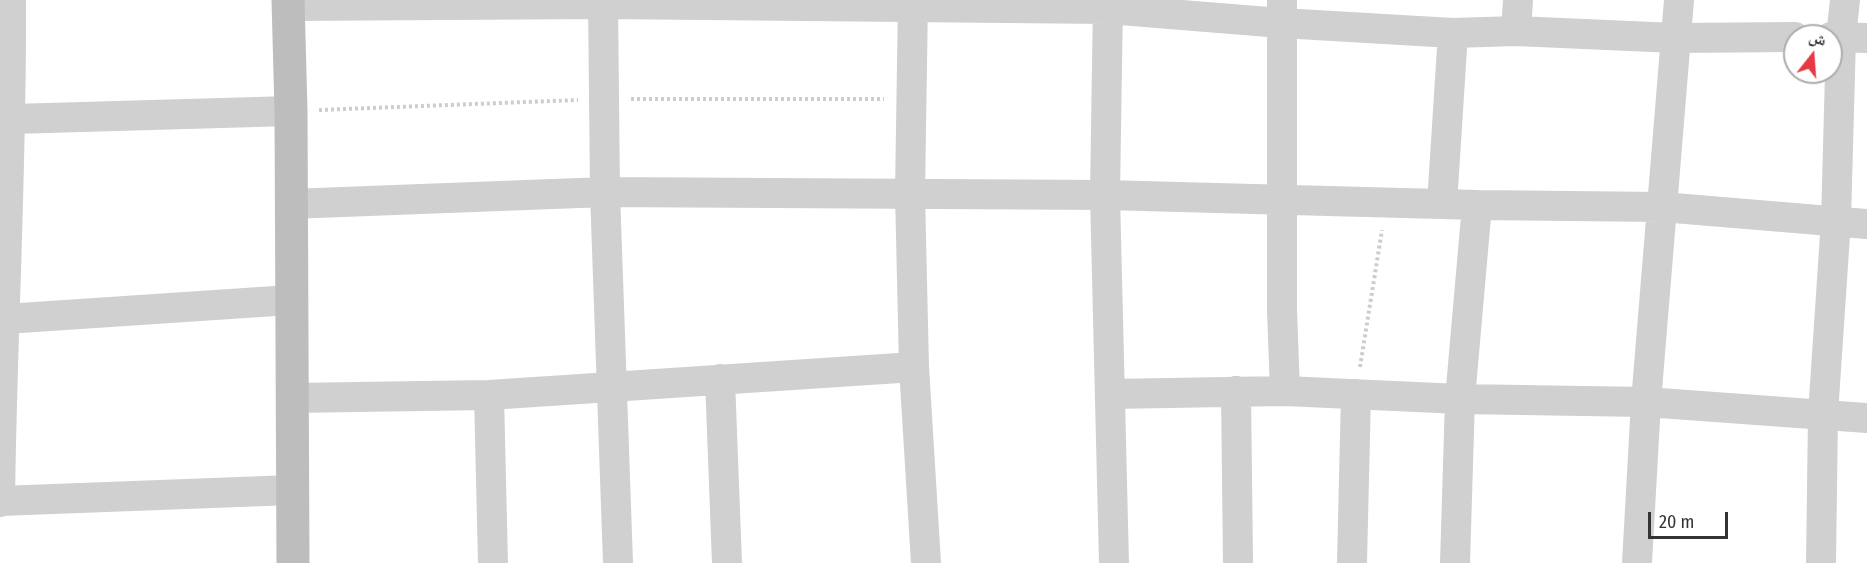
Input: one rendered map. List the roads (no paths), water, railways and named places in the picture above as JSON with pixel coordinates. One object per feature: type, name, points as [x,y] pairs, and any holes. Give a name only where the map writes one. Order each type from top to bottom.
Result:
[{"type":"street","points":[[11,0],[12,118],[0,411],[0,502],[292,490]]},
{"type":"street","points":[[1516,31],[1518,0]]},
{"type":"street","points":[[1637,563],[1646,402],[1679,0]]},
{"type":"street","points":[[1821,563],[1822,414],[1836,220],[1846,37],[1845,0]]},
{"type":"street","points":[[603,2],[605,192],[618,563]]},
{"type":"street","points":[[293,563],[290,300],[291,111],[288,3],[1108,4],[1281,11],[1453,33],[1516,31],[1675,38],[1783,37]]},
{"type":"street","points":[[913,4],[910,193],[914,367],[926,563]]},
{"type":"street","points":[[1108,4],[1105,195],[1114,563]]},
{"type":"street","points":[[1281,11],[1285,391]]},
{"type":"street","points":[[1442,204],[1453,33]]},
{"type":"street","points":[[12,118],[291,111]]},
{"type":"street","points":[[290,204],[605,192],[1105,195],[1477,205],[1662,207],[1867,224]]},
{"type":"street","points":[[1455,563],[1460,399],[1477,205]]},
{"type":"street","points":[[5,319],[290,300]]},
{"type":"street","points":[[291,398],[489,394],[611,388],[914,367]]},
{"type":"street","points":[[720,379],[727,563]]},
{"type":"street","points":[[1236,391],[1238,563]]},
{"type":"street","points":[[1110,394],[1285,391],[1460,399],[1646,402],[1867,418]]},
{"type":"street","points":[[489,394],[493,563]]},
{"type":"street","points":[[1352,563],[1356,394]]}]
